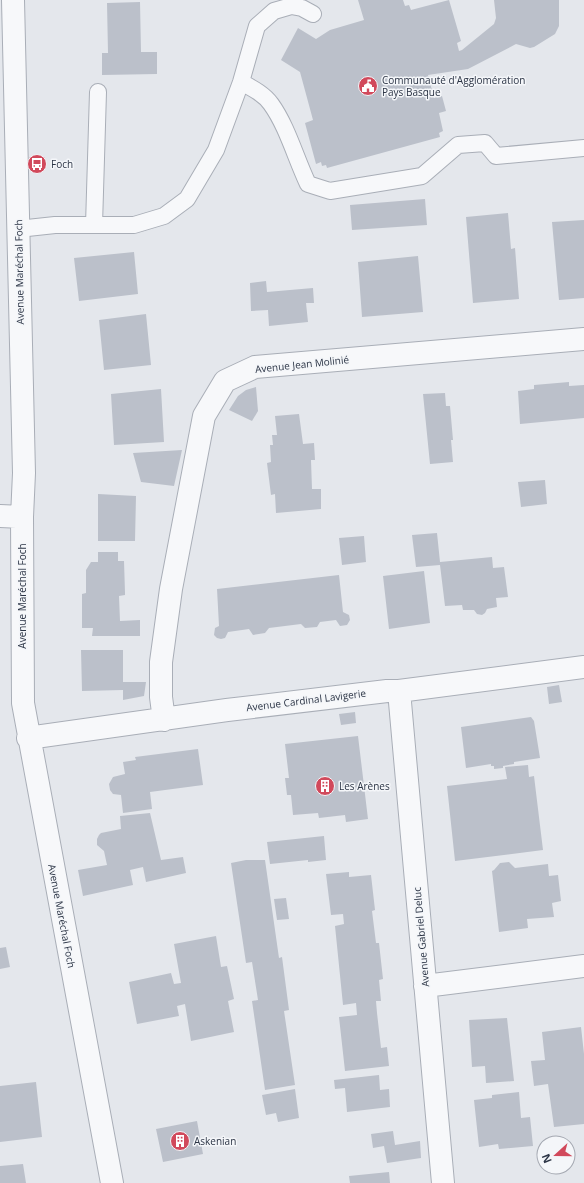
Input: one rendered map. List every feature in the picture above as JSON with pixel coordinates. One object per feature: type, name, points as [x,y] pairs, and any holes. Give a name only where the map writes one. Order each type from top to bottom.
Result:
[{"type":"street","name":"Avenue Maréchal Foch","points":[[13,0],[24,473],[22,518],[23,703],[28,738],[112,1183]]},
{"type":"street","name":"Avenue Jean Molinié","points":[[164,720],[161,697],[161,662],[171,588],[204,416],[225,381],[255,367],[584,339]]},
{"type":"street","points":[[0,516],[22,518]]},
{"type":"street","name":"Avenue Cardinal Lavigerie","points":[[28,738],[53,733],[164,720],[242,708],[387,691],[399,691],[584,667]]},
{"type":"street","name":"Avenue Gabriel Deluc","points":[[399,691],[443,1183]]},
{"type":"street","points":[[425,986],[584,966]]},
{"type":"lane","points":[[18,229],[55,225],[134,224],[164,216],[187,199],[216,150],[241,82],[257,26],[274,11],[291,6],[302,8],[313,14]]},
{"type":"lane","points":[[241,82],[257,90],[271,104],[285,130],[308,184],[330,191],[422,176],[458,145],[485,143],[496,156],[584,148]]},
{"type":"lane","points":[[94,225],[98,92]]},
{"type":"building","name":"Communauté d'Agglomération Pays Basque","points":[[358,0],[403,0],[405,6],[409,5],[411,10],[449,0],[461,41],[457,43],[459,51],[494,24],[496,18],[494,0],[559,0],[559,26],[555,34],[534,47],[530,48],[516,44],[468,69],[428,75],[434,98],[442,96],[446,111],[439,113],[443,131],[439,133],[440,137],[327,168],[326,165],[322,166],[321,162],[316,164],[305,123],[313,120],[300,72],[281,60],[298,28],[316,39],[330,30],[364,20]]},
{"type":"building","points":[[140,2],[141,52],[157,52],[157,74],[102,75],[102,53],[108,53],[107,3]]},
{"type":"building","points":[[425,199],[427,225],[352,230],[350,205]]},
{"type":"building","points":[[508,213],[511,249],[515,248],[519,299],[473,303],[466,217]]},
{"type":"building","points":[[584,220],[584,298],[559,300],[552,222]]},
{"type":"building","points":[[134,252],[138,294],[79,301],[74,258]]},
{"type":"building","points":[[418,256],[423,312],[362,317],[358,262]]},
{"type":"building","points":[[266,281],[267,292],[313,288],[314,303],[306,303],[308,322],[269,326],[268,310],[251,311],[250,283]]},
{"type":"building","points":[[146,314],[151,365],[104,370],[99,320]]},
{"type":"building","points":[[569,382],[569,386],[584,385],[584,418],[520,424],[518,391],[534,389],[534,385]]},
{"type":"building","points":[[256,387],[258,411],[252,421],[229,410],[238,396],[246,390]]},
{"type":"building","points":[[161,389],[164,442],[114,445],[111,394]]},
{"type":"building","points":[[445,393],[446,406],[450,406],[453,462],[430,464],[423,394]]},
{"type":"building","points":[[299,414],[303,444],[314,443],[315,460],[311,460],[312,489],[321,489],[321,509],[276,513],[275,494],[271,495],[267,463],[271,462],[270,445],[273,445],[272,435],[277,435],[275,416]]},
{"type":"building","points":[[182,450],[174,486],[141,482],[133,453]]},
{"type":"building","points":[[545,480],[547,504],[521,507],[518,482]]},
{"type":"building","points":[[98,494],[136,496],[135,541],[98,541]]},
{"type":"building","points":[[437,533],[440,562],[492,557],[493,568],[504,567],[508,597],[496,598],[497,607],[487,609],[482,615],[477,614],[474,610],[463,610],[462,605],[445,606],[440,565],[416,567],[412,535]]},
{"type":"building","points":[[364,536],[366,562],[342,565],[339,538]]},
{"type":"building","points":[[98,552],[118,552],[118,561],[124,561],[125,595],[119,596],[120,621],[140,620],[140,636],[92,636],[93,628],[82,628],[82,594],[86,593],[86,570],[91,562],[98,562]]},
{"type":"building","points":[[424,571],[430,623],[389,629],[383,576]]},
{"type":"building","points":[[339,575],[343,612],[349,615],[350,620],[347,625],[340,626],[336,620],[320,622],[317,627],[305,628],[301,624],[269,628],[265,633],[253,635],[249,629],[228,632],[225,638],[221,639],[214,635],[215,628],[219,626],[217,589]]},
{"type":"building","points":[[81,650],[123,650],[123,682],[146,682],[144,696],[123,700],[123,690],[82,691]]},
{"type":"building","points":[[559,685],[562,702],[549,704],[547,687]]},
{"type":"building","points":[[355,712],[356,723],[341,725],[339,714]]},
{"type":"building","points":[[531,717],[534,721],[540,758],[514,762],[514,764],[503,766],[503,768],[494,769],[494,766],[491,766],[491,764],[466,768],[461,727]]},
{"type":"building","name":"Les Arènes","points":[[358,736],[368,819],[346,822],[345,815],[319,818],[318,813],[293,815],[291,795],[287,795],[285,778],[289,778],[285,744]]},
{"type":"building","points":[[198,749],[203,785],[150,792],[152,809],[123,813],[121,795],[113,794],[110,790],[109,784],[113,777],[125,774],[123,762],[136,760],[135,757]]},
{"type":"building","points":[[528,765],[529,777],[534,776],[543,850],[455,861],[447,786],[507,779],[505,767]]},
{"type":"building","points":[[150,813],[161,860],[183,857],[186,873],[146,882],[143,867],[130,870],[133,885],[83,896],[78,870],[107,865],[104,851],[97,845],[99,835],[101,833],[121,829],[120,816]]},
{"type":"building","points":[[324,836],[326,860],[308,862],[308,860],[270,864],[267,842]]},
{"type":"building","points":[[246,860],[265,860],[279,958],[282,957],[289,1010],[284,1011],[295,1085],[265,1090],[252,1001],[258,1000],[252,962],[246,963],[231,863]]},
{"type":"building","points":[[509,862],[515,868],[548,864],[549,876],[558,875],[561,901],[552,903],[554,917],[527,919],[528,928],[499,932],[492,871],[500,863]]},
{"type":"building","points":[[349,872],[349,877],[371,875],[375,910],[372,911],[376,943],[379,943],[383,979],[379,980],[381,1001],[376,1001],[377,1013],[381,1048],[387,1047],[389,1066],[345,1071],[339,1017],[357,1015],[356,1003],[343,1005],[335,926],[344,924],[343,914],[331,915],[326,874]]},
{"type":"building","points":[[286,898],[289,919],[277,920],[274,899]]},
{"type":"building","points":[[216,936],[221,967],[227,966],[234,999],[228,1001],[234,1032],[191,1041],[185,1004],[177,1006],[179,1016],[137,1024],[129,982],[171,973],[174,984],[181,983],[174,944]]},
{"type":"building","points":[[6,947],[10,967],[0,969],[0,948]]},
{"type":"building","points":[[507,1018],[514,1081],[486,1083],[485,1066],[472,1067],[469,1020]]},
{"type":"building","points":[[581,1027],[584,1054],[584,1124],[554,1127],[548,1084],[534,1086],[531,1061],[545,1060],[542,1032]]},
{"type":"building","points":[[379,1075],[380,1090],[389,1089],[390,1107],[347,1112],[345,1088],[335,1089],[334,1080]]},
{"type":"building","points":[[36,1082],[42,1137],[0,1142],[0,1086]]},
{"type":"building","points":[[295,1089],[299,1118],[278,1122],[276,1113],[266,1115],[262,1095]]},
{"type":"building","points":[[519,1092],[521,1118],[530,1117],[533,1146],[499,1149],[498,1144],[479,1147],[474,1100],[492,1098],[492,1095]]},
{"type":"building","name":"Askenian","points":[[197,1121],[203,1154],[163,1162],[156,1129]]},
{"type":"building","points":[[393,1131],[395,1145],[420,1141],[421,1158],[387,1163],[384,1146],[373,1148],[371,1134]]},
{"type":"building","points":[[23,1164],[26,1183],[0,1183],[0,1166]]},
{"type":"building","points":[[389,1172],[390,1183],[350,1183],[349,1176]]},
{"type":"place","name":"Communauté d'Agglomération Pays Basque","points":[[368,86]]},
{"type":"place","name":"Foch","points":[[37,164]]},
{"type":"place","name":"Les Arènes","points":[[325,786]]},
{"type":"place","name":"Askenian","points":[[180,1141]]}]
